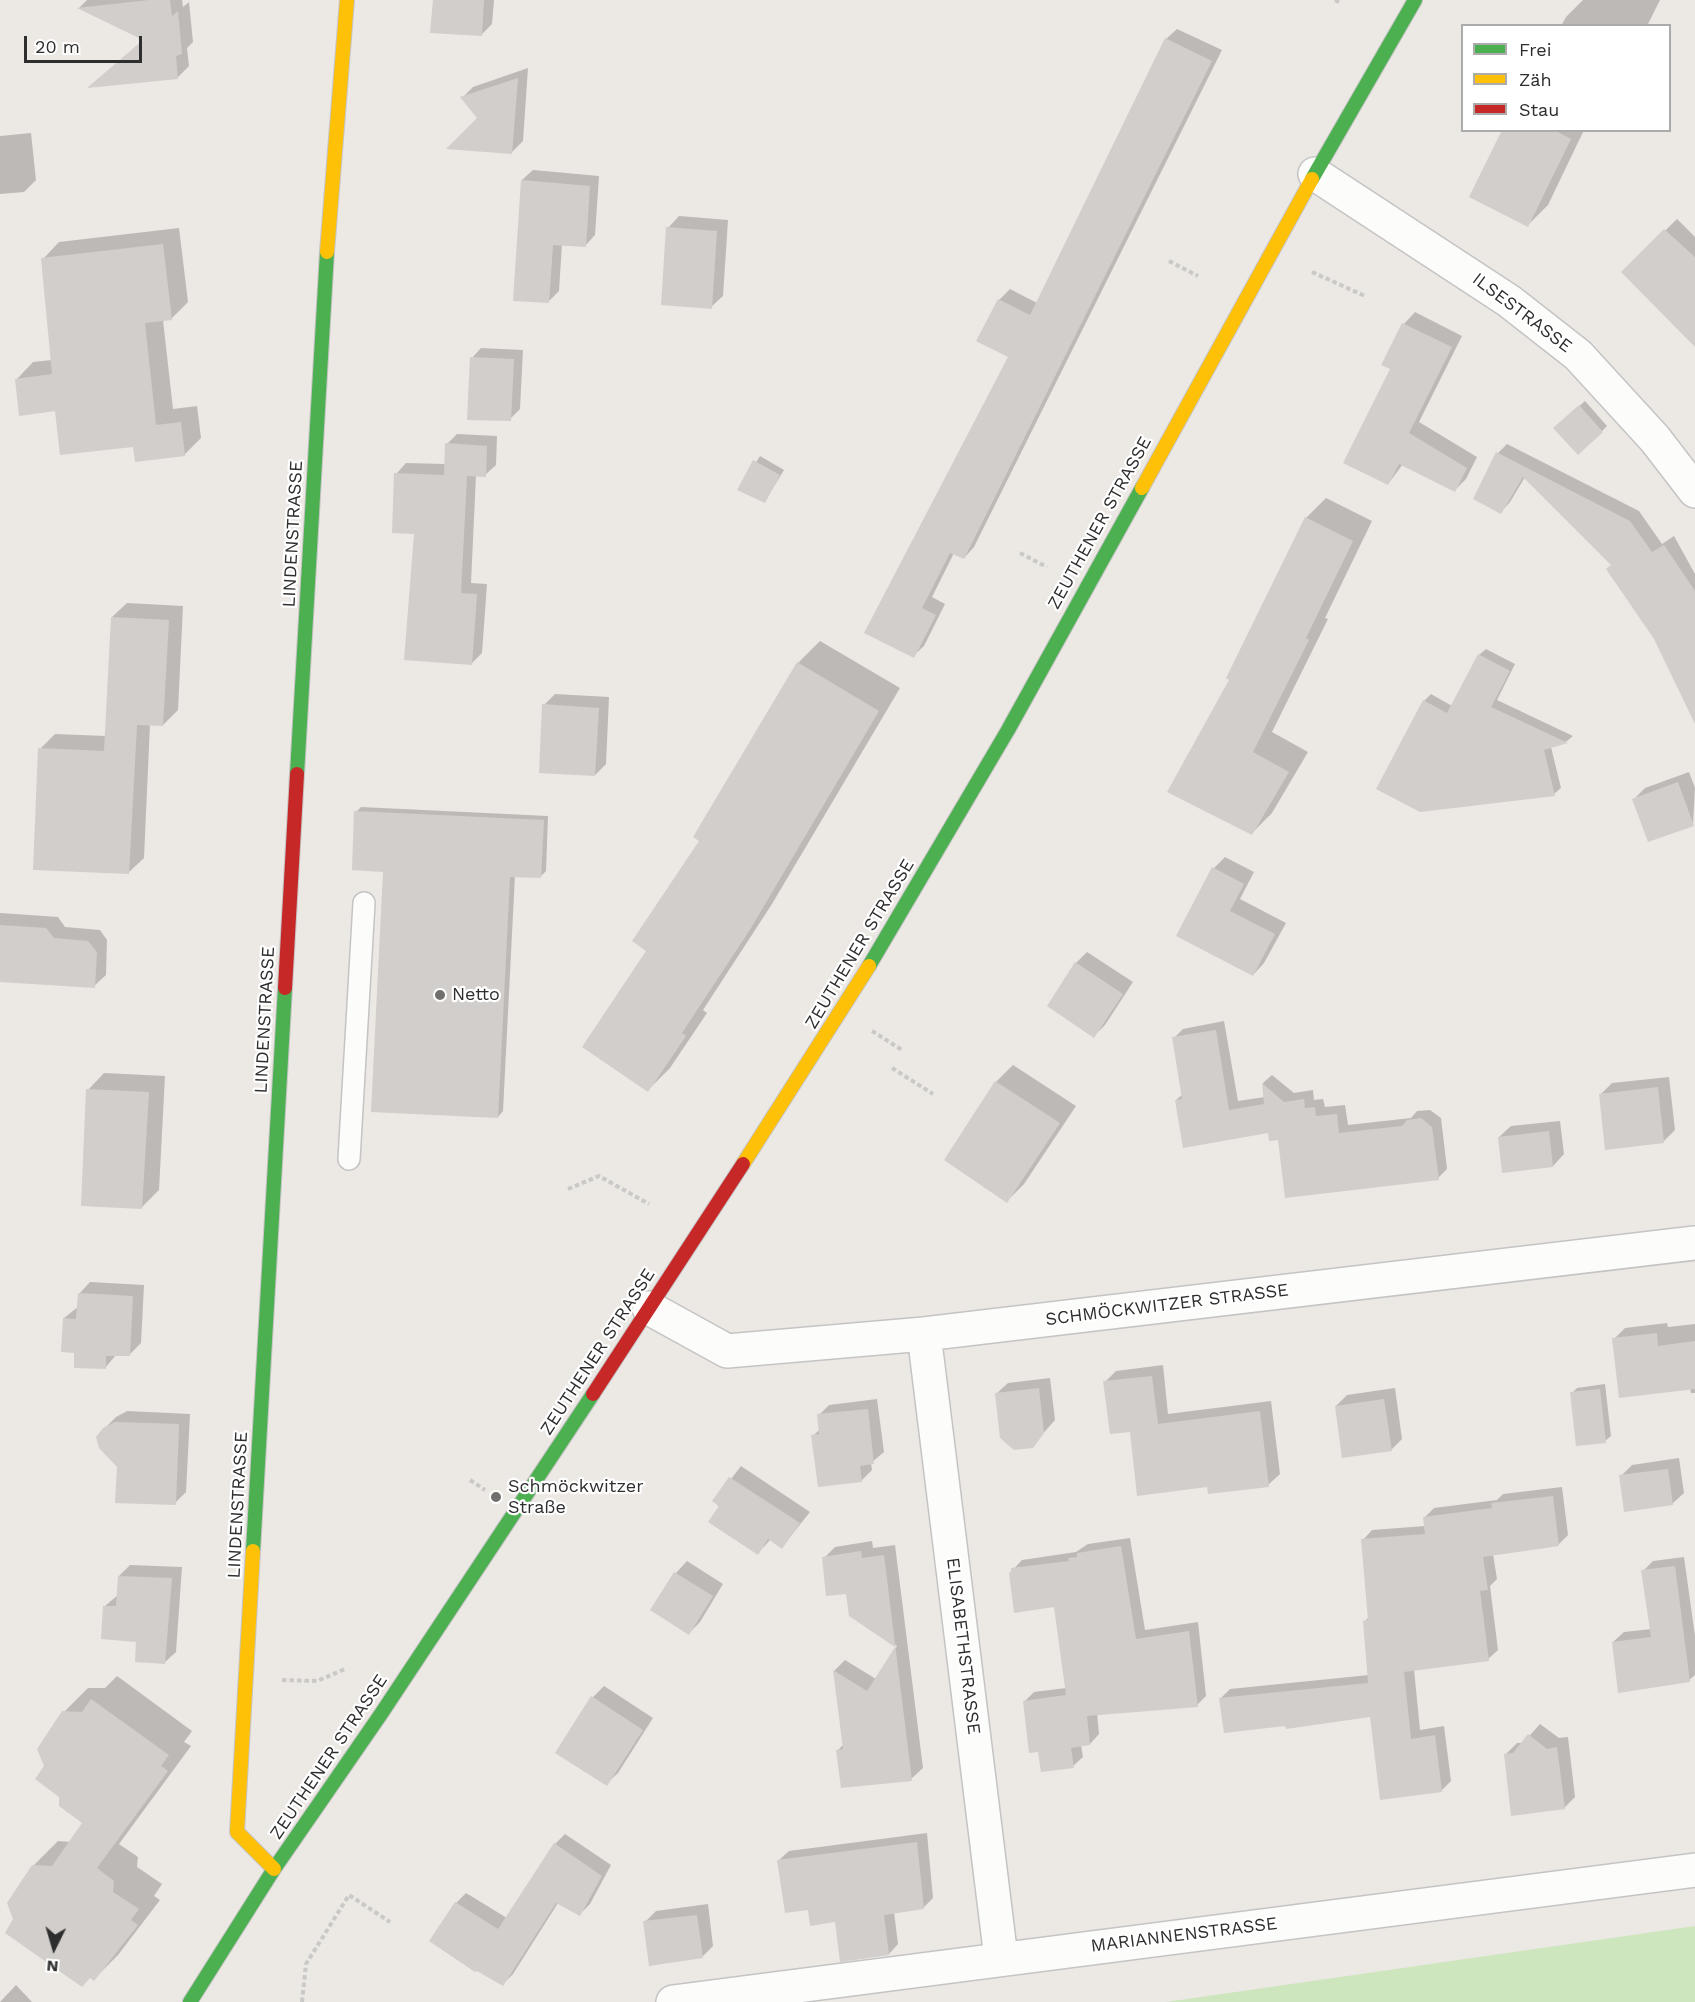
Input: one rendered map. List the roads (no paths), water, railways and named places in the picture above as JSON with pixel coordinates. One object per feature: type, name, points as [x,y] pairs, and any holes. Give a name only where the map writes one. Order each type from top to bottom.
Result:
[{"type":"main road","name":"LINDENSTRASSE","points":[[274,1869],[237,1832],[330,201],[346,0]]},
{"type":"main road","name":"ZEUTHENER STRASSE","points":[[274,1869],[381,1714],[649,1308],[807,1067],[899,917],[1008,730],[1315,174],[1415,0]]},
{"type":"main road","points":[[190,2002],[274,1869]]},
{"type":"street","name":"ILSESTRASSE","points":[[1315,174],[1500,295],[1578,356],[1655,440],[1695,491]]},
{"type":"street","name":"SCHMÖCKWITZER STRASSE","points":[[649,1308],[727,1351],[924,1334],[1695,1243]]},
{"type":"street","name":"ELISABETHSTRASSE","points":[[924,1334],[1001,1958]]},
{"type":"street","name":"MARIANNENSTRASSE","points":[[673,2002],[1695,1870]]},
{"type":"lane","points":[[349,1159],[364,903]]},
{"type":"place","name":"Netto","points":[[440,995]]},
{"type":"place","name":"Schmöckwitzer Straße","points":[[496,1497]]}]
